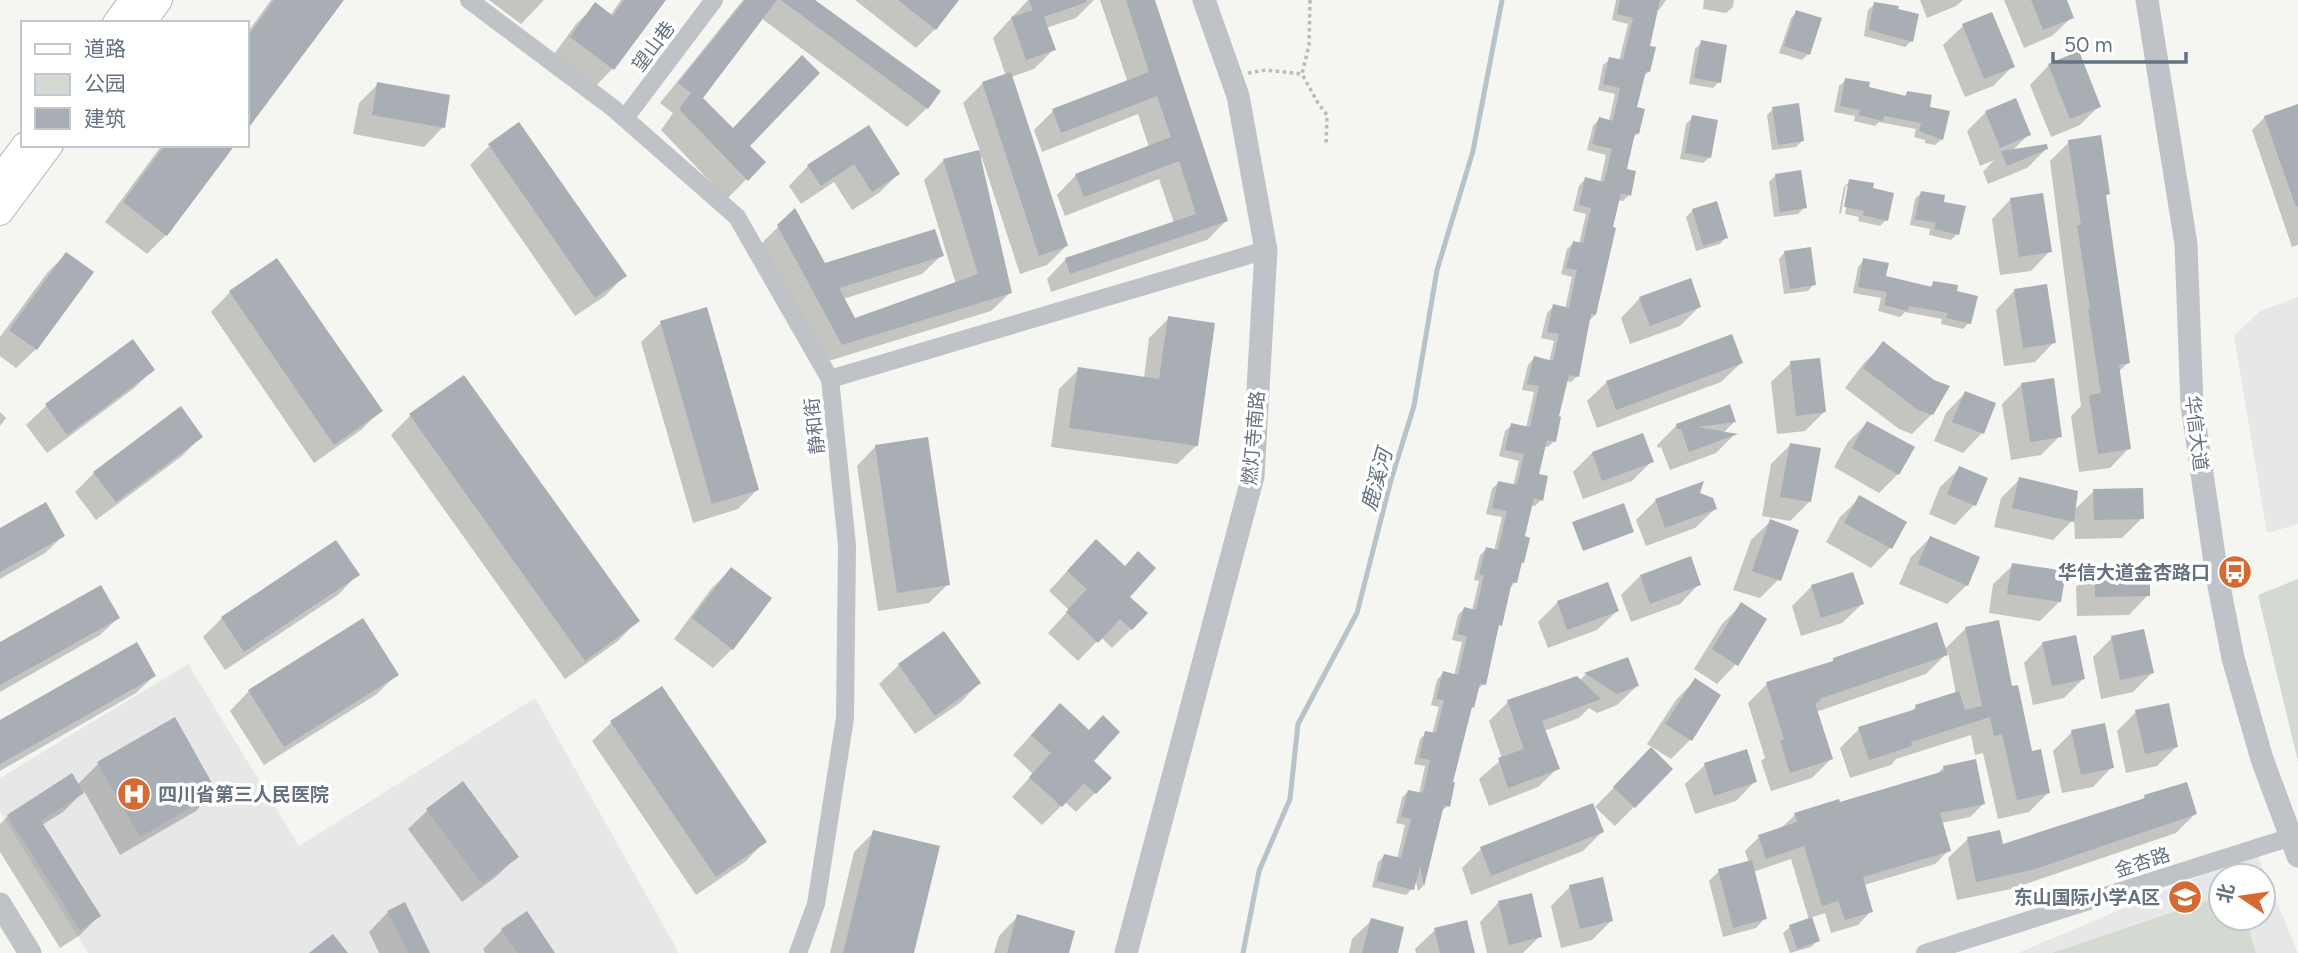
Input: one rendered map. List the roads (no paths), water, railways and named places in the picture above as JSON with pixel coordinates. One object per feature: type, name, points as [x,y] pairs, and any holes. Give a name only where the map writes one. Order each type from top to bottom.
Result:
[{"type":"main road","points":[[128,10],[159,0]]},
{"type":"main road","points":[[0,179],[24,147]]},
{"type":"main road","points":[[0,212],[49,147]]},
{"type":"street","name":"静和街","points":[[469,0],[625,118],[737,217],[830,379],[847,545],[845,718],[816,904],[798,953]]},
{"type":"street","name":"望山巷","points":[[625,118],[714,0]]},
{"type":"street","name":"燃灯寺南路","points":[[1126,953],[1253,476],[1266,250],[1238,96],[1204,0]]},
{"type":"street","name":"华信大道","points":[[2147,0],[2186,244],[2192,405],[2217,576],[2233,658],[2262,759],[2296,843]]},
{"type":"street","points":[[830,379],[1266,250]]},
{"type":"street","name":"金杏路","points":[[1925,953],[2296,843]]},
{"type":"street","points":[[0,904],[30,953]]},
{"type":"waterway","name":"鹿溪河","points":[[1243,953],[1259,871],[1290,799],[1298,724],[1357,613],[1391,480],[1414,406],[1437,270],[1473,151],[1502,0]]},
{"type":"place","name":"华信大道金杏路口","points":[[2235,572]]},
{"type":"place","name":"四川省第三人民医院","points":[[134,794]]},
{"type":"place","name":"东山国际小学A区","points":[[2185,897]]}]
